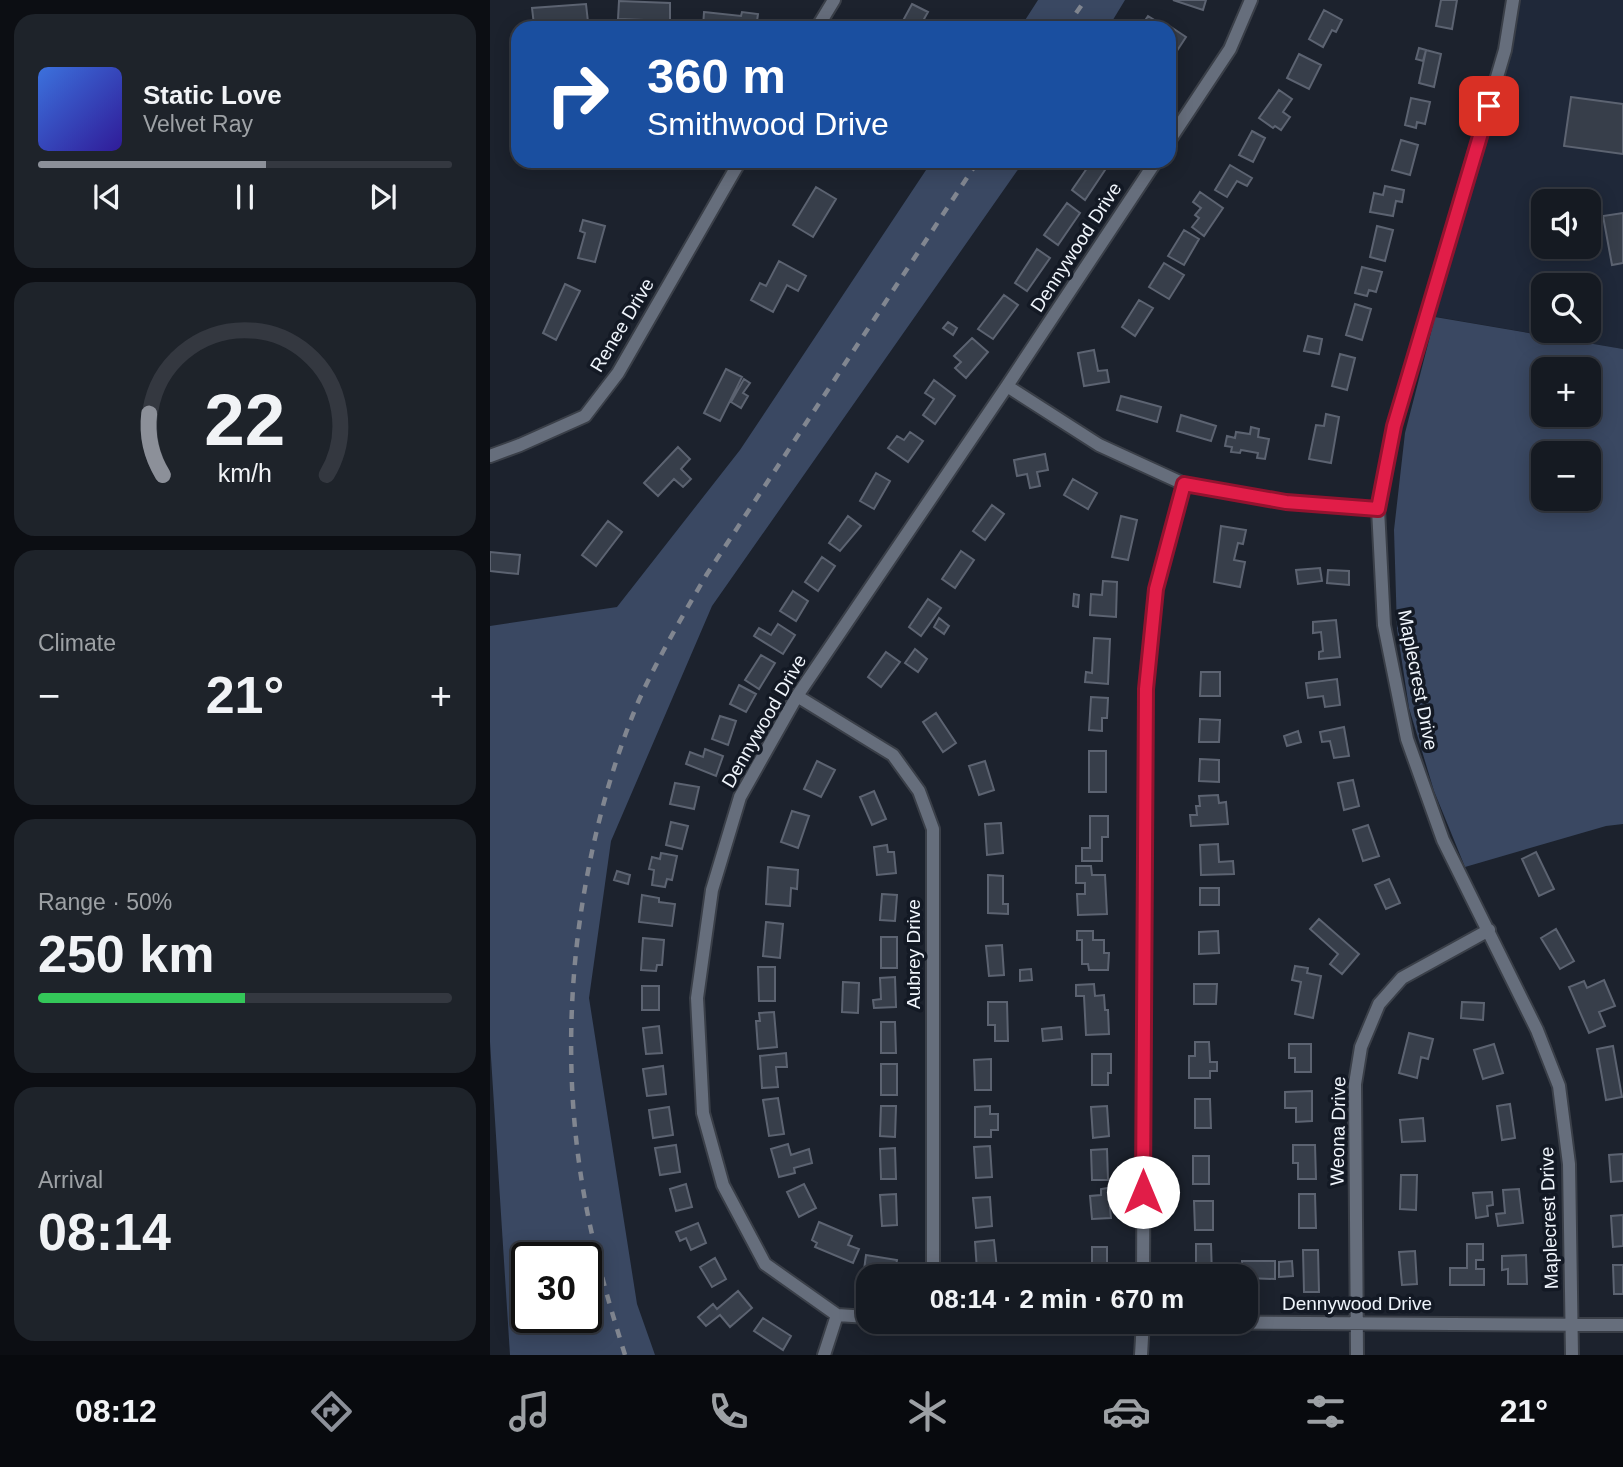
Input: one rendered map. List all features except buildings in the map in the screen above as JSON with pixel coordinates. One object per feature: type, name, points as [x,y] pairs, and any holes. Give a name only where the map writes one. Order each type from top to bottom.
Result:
[{"type":"street","points":[[821,21],[834,0]]},
{"type":"street","points":[[1176,130],[1230,49],[1251,0]]},
{"type":"street","name":"Maplecrest Drive","points":[[1513,0],[1505,50],[1394,426],[1378,509],[1384,625],[1406,739],[1443,840],[1537,1030],[1559,1086],[1569,1164],[1572,1355]]},
{"type":"street","name":"Renee Drive","points":[[490,456],[585,416],[618,373],[736,168]]},
{"type":"street","name":"Dennywood Drive","points":[[837,1315],[765,1264],[723,1185],[704,1113],[697,998],[712,890],[740,797],[797,696],[1151,168]]},
{"type":"street","points":[[1007,386],[1099,445],[1184,484],[1286,502],[1378,509]]},
{"type":"street","points":[[1143,1264],[1146,689],[1156,589],[1184,484]]},
{"type":"street","name":"Aubrey Drive","points":[[797,696],[893,755],[919,791],[933,829],[933,1264]]},
{"type":"street","name":"Weona Drive","points":[[1357,1355],[1355,1084],[1361,1046],[1379,1004],[1402,978],[1489,930]]},
{"type":"street","points":[[824,1355],[837,1315],[856,1316]]},
{"type":"street","name":"Dennywood Drive","points":[[1258,1322],[1623,1325]]},
{"type":"street","points":[[1141,1355],[1142,1334]]},
{"type":"shaded area","points":[[1038,0],[1125,0],[1112,21],[1024,21]]},
{"type":"shaded area","points":[[1513,0],[1623,0],[1623,349],[1588,343],[1601,343],[1601,273],[1531,273],[1531,333],[1426,315]]},
{"type":"shaded area","points":[[927,168],[1019,168],[712,606],[611,841],[589,998],[637,1304],[655,1355],[510,1355],[490,1042],[490,626],[617,607],[740,450]]},
{"type":"shaded area","points":[[1435,317],[1531,333],[1531,343],[1588,343],[1623,349],[1623,824],[1606,826],[1465,867],[1434,791],[1409,708],[1397,629],[1394,530],[1405,433]]},
{"type":"railway","points":[[1071,21],[1085,0]]},
{"type":"railway","points":[[625,1355],[602,1274],[585,1198],[577,1148],[571,1047],[572,997],[583,897],[607,791],[639,700],[707,574],[973,168]]},
{"type":"route","points":[[1143,1192],[1146,689],[1156,589],[1184,484],[1286,502],[1378,509],[1394,426],[1489,106]]}]
